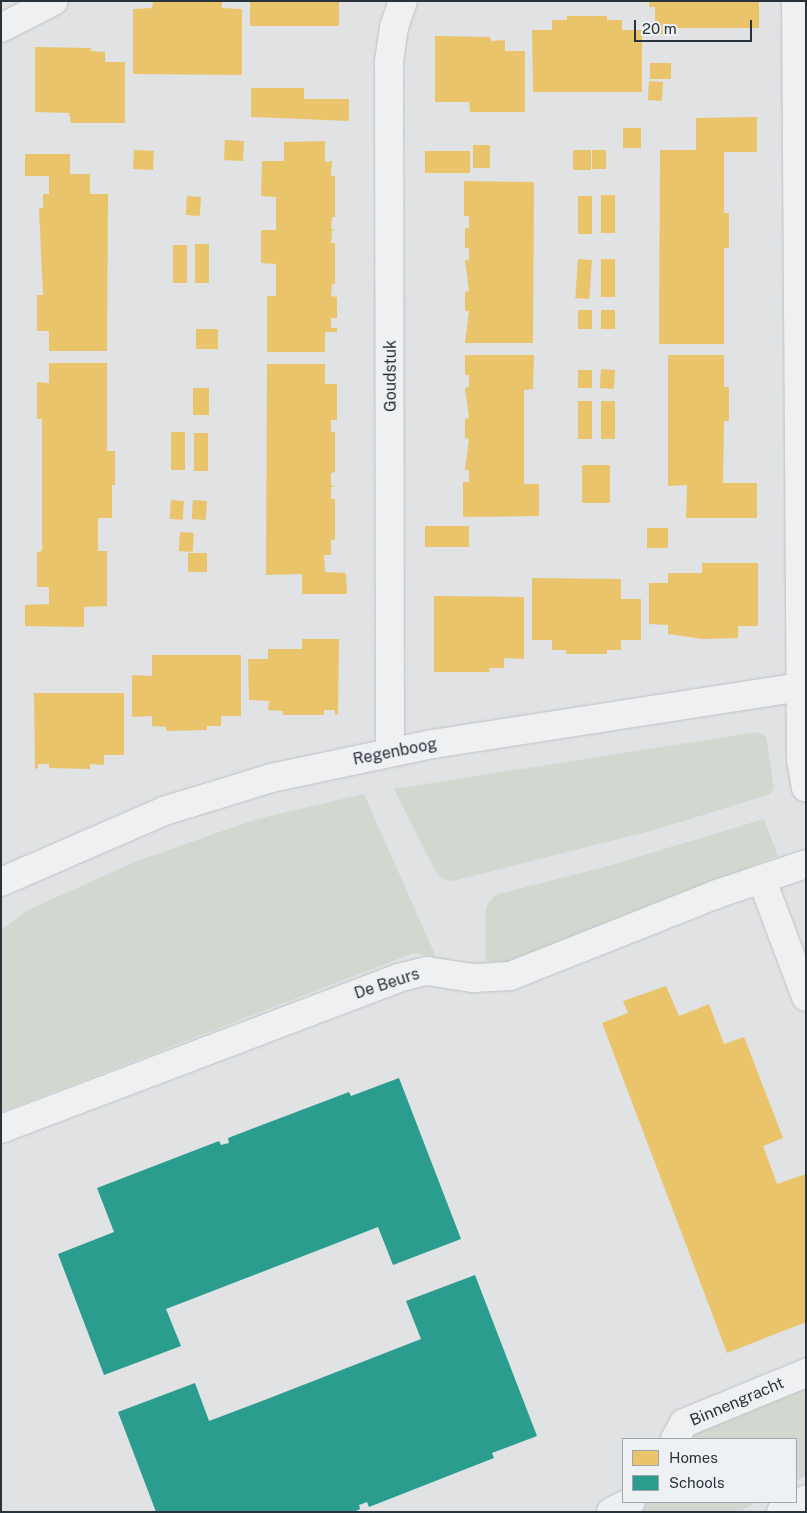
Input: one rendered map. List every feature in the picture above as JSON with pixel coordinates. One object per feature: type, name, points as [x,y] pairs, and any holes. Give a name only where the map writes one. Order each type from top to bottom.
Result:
[{"type":"street","points":[[1,28],[54,1]]},
{"type":"street","name":"Goudstuk","points":[[390,752],[389,62],[394,27],[403,1]]},
{"type":"street","points":[[796,1],[804,687],[801,760],[806,788]]},
{"type":"street","name":"Regenboog","points":[[1,882],[78,847],[201,798],[390,752],[804,687]]},
{"type":"street","name":"De Beurs","points":[[1,1129],[398,978],[428,971],[474,978],[510,976],[717,894],[806,864]]},
{"type":"street","points":[[762,880],[806,997]]},
{"type":"street","name":"Binnengracht","points":[[676,1438],[684,1423],[806,1373]]},
{"type":"street","points":[[781,1512],[806,1499]]},
{"type":"street","points":[[611,1512],[629,1503]]},
{"type":"shaded area","points":[[757,732],[766,737],[774,788],[770,794],[658,829],[453,881],[442,879],[436,872],[394,789]]},
{"type":"shaded area","points":[[364,794],[436,957],[414,953],[1,1112],[1,930],[30,909],[137,861],[257,819]]},
{"type":"shaded area","points":[[764,819],[778,856],[509,962],[487,961],[485,956],[486,907],[495,895],[604,867]]},
{"type":"shaded area","points":[[806,1382],[806,1475],[797,1480],[797,1438],[684,1438],[688,1431]]},
{"type":"shaded area","points":[[647,1503],[755,1503],[739,1512],[637,1512]]},
{"type":"building: Homes","points":[[153,1],[222,1],[222,8],[242,9],[242,75],[133,74],[133,9],[152,8]]},
{"type":"building: Homes","points":[[250,1],[339,1],[339,26],[250,26]]},
{"type":"building: Homes","points":[[649,1],[759,1],[759,28],[671,28],[671,34],[655,34],[655,7],[649,7]]},
{"type":"building: Homes","points":[[567,16],[607,16],[607,20],[622,20],[622,30],[642,30],[642,92],[533,92],[532,30],[552,30],[552,20],[567,20]]},
{"type":"building: Homes","points":[[435,36],[490,37],[491,41],[505,40],[505,51],[525,51],[525,112],[470,112],[469,102],[435,102]]},
{"type":"building: Homes","points":[[35,47],[91,48],[91,51],[105,52],[105,62],[125,62],[125,123],[71,123],[69,113],[35,112]]},
{"type":"building: Homes","points":[[650,63],[671,63],[671,79],[650,79]]},
{"type":"building: Homes","points":[[649,81],[663,82],[662,101],[648,100]]},
{"type":"building: Homes","points":[[251,88],[304,88],[304,99],[349,99],[349,121],[251,117]]},
{"type":"building: Homes","points":[[757,117],[757,152],[724,152],[724,213],[729,213],[729,248],[724,248],[724,344],[659,344],[660,150],[696,150],[696,118]]},
{"type":"building: Homes","points":[[623,128],[641,128],[641,148],[623,148]]},
{"type":"building: Homes","points":[[225,140],[244,141],[243,161],[224,160]]},
{"type":"building: Homes","points":[[325,141],[325,162],[332,161],[331,176],[335,176],[335,217],[332,217],[331,229],[335,229],[332,231],[331,243],[335,243],[335,284],[332,284],[331,296],[337,297],[337,318],[331,318],[331,328],[337,328],[337,332],[325,332],[325,352],[267,352],[267,296],[276,296],[276,264],[261,263],[261,230],[276,230],[276,197],[261,196],[262,161],[284,161],[284,142]]},
{"type":"building: Homes","points":[[473,145],[490,145],[490,168],[473,168]]},
{"type":"building: Homes","points":[[134,150],[154,151],[153,170],[133,169]]},
{"type":"building: Homes","points":[[573,150],[591,150],[591,170],[573,170]]},
{"type":"building: Homes","points":[[592,150],[606,150],[606,169],[592,169]]},
{"type":"building: Homes","points":[[425,151],[470,151],[470,173],[425,173]]},
{"type":"building: Homes","points":[[25,154],[70,154],[70,174],[90,174],[90,194],[108,194],[107,351],[49,351],[49,331],[37,331],[37,295],[43,295],[39,208],[43,208],[43,194],[49,194],[49,176],[25,176]]},
{"type":"building: Homes","points":[[464,181],[534,182],[533,343],[465,343],[469,311],[465,311],[465,292],[469,291],[465,260],[469,260],[469,248],[465,248],[465,228],[469,228],[469,216],[464,216]]},
{"type":"building: Homes","points":[[601,195],[615,195],[615,233],[601,233]]},
{"type":"building: Homes","points":[[187,196],[201,197],[200,216],[186,215]]},
{"type":"building: Homes","points":[[578,196],[592,196],[592,234],[578,234]]},
{"type":"building: Homes","points":[[195,244],[209,244],[209,283],[195,283]]},
{"type":"building: Homes","points":[[173,245],[187,245],[187,283],[173,283]]},
{"type":"building: Homes","points":[[578,259],[592,260],[589,299],[575,298]]},
{"type":"building: Homes","points":[[601,259],[615,259],[615,297],[601,297]]},
{"type":"building: Homes","points":[[578,310],[592,310],[592,329],[578,329]]},
{"type":"building: Homes","points":[[601,310],[615,310],[615,329],[601,329]]},
{"type":"building: Homes","points":[[196,329],[218,329],[218,349],[196,349]]},
{"type":"building: Homes","points":[[465,355],[534,355],[533,389],[524,390],[524,484],[539,484],[539,516],[463,517],[463,482],[469,482],[469,470],[465,470],[469,439],[465,438],[465,419],[469,418],[465,388],[469,387],[469,375],[465,375]]},
{"type":"building: Homes","points":[[668,355],[724,355],[724,387],[729,387],[729,421],[724,421],[723,483],[757,483],[757,518],[686,518],[687,485],[668,486]]},
{"type":"building: Homes","points":[[49,363],[107,363],[107,451],[115,451],[115,485],[112,485],[112,518],[98,518],[98,551],[107,551],[107,606],[84,607],[84,627],[25,626],[25,605],[49,604],[49,587],[37,587],[37,552],[42,551],[42,419],[37,419],[37,382],[49,383]]},
{"type":"building: Homes","points":[[267,364],[325,364],[325,384],[337,384],[337,420],[331,420],[331,432],[335,432],[335,472],[331,473],[331,485],[335,487],[331,487],[331,499],[335,499],[335,540],[331,540],[331,555],[324,555],[325,572],[346,573],[347,594],[302,594],[302,574],[266,575]]},
{"type":"building: Homes","points":[[601,369],[615,370],[614,389],[600,388]]},
{"type":"building: Homes","points":[[578,370],[592,370],[592,388],[578,388]]},
{"type":"building: Homes","points":[[193,388],[209,388],[209,415],[193,415]]},
{"type":"building: Homes","points":[[578,401],[592,401],[592,439],[578,439]]},
{"type":"building: Homes","points":[[601,401],[615,401],[615,439],[601,439]]},
{"type":"building: Homes","points":[[171,432],[185,432],[185,470],[171,470]]},
{"type":"building: Homes","points":[[194,433],[208,433],[208,471],[194,471]]},
{"type":"building: Homes","points":[[582,465],[610,465],[610,503],[582,503]]},
{"type":"building: Homes","points":[[171,500],[184,501],[183,520],[170,519]]},
{"type":"building: Homes","points":[[193,500],[207,501],[206,520],[192,519]]},
{"type":"building: Homes","points":[[425,526],[469,526],[469,547],[425,547]]},
{"type":"building: Homes","points":[[647,528],[668,528],[668,548],[647,548]]},
{"type":"building: Homes","points":[[180,532],[194,533],[193,552],[179,551]]},
{"type":"building: Homes","points":[[188,553],[207,553],[207,572],[188,572]]},
{"type":"building: Homes","points":[[702,563],[758,563],[758,626],[738,626],[738,638],[703,639],[668,634],[668,625],[649,624],[649,583],[668,583],[668,573],[702,573]]},
{"type":"building: Homes","points":[[532,578],[621,579],[621,599],[641,599],[641,640],[621,640],[621,650],[607,650],[607,654],[566,654],[566,650],[552,650],[552,640],[532,640]]},
{"type":"building: Homes","points":[[434,596],[524,597],[524,659],[504,658],[504,668],[489,668],[490,672],[434,672]]},
{"type":"building: Homes","points":[[302,639],[339,639],[338,714],[335,715],[335,710],[324,710],[324,715],[283,715],[283,711],[268,710],[269,701],[249,700],[248,659],[268,659],[268,649],[302,649]]},
{"type":"building: Homes","points":[[152,655],[241,655],[241,716],[221,716],[221,726],[207,726],[207,730],[166,731],[166,727],[152,726],[152,716],[132,717],[132,675],[152,676]]},
{"type":"building: Homes","points":[[34,693],[124,693],[124,755],[104,755],[104,765],[90,764],[90,769],[49,768],[49,764],[38,764],[38,768],[35,769]]},
{"type":"building: Homes","points":[[666,986],[679,1016],[709,1004],[724,1044],[744,1037],[783,1138],[763,1146],[777,1184],[806,1174],[806,1322],[727,1353],[602,1023],[628,1013],[623,1001]]},
{"type":"building: Schools","points":[[399,1078],[461,1239],[393,1265],[378,1227],[166,1309],[181,1346],[104,1375],[58,1254],[114,1232],[97,1188],[219,1141],[221,1145],[229,1143],[228,1138],[349,1092],[351,1096]]},
{"type":"building: Schools","points":[[475,1275],[537,1436],[492,1453],[494,1458],[369,1507],[367,1502],[359,1505],[360,1509],[354,1512],[156,1512],[118,1412],[195,1383],[209,1421],[262,1401],[421,1339],[406,1301]]}]
